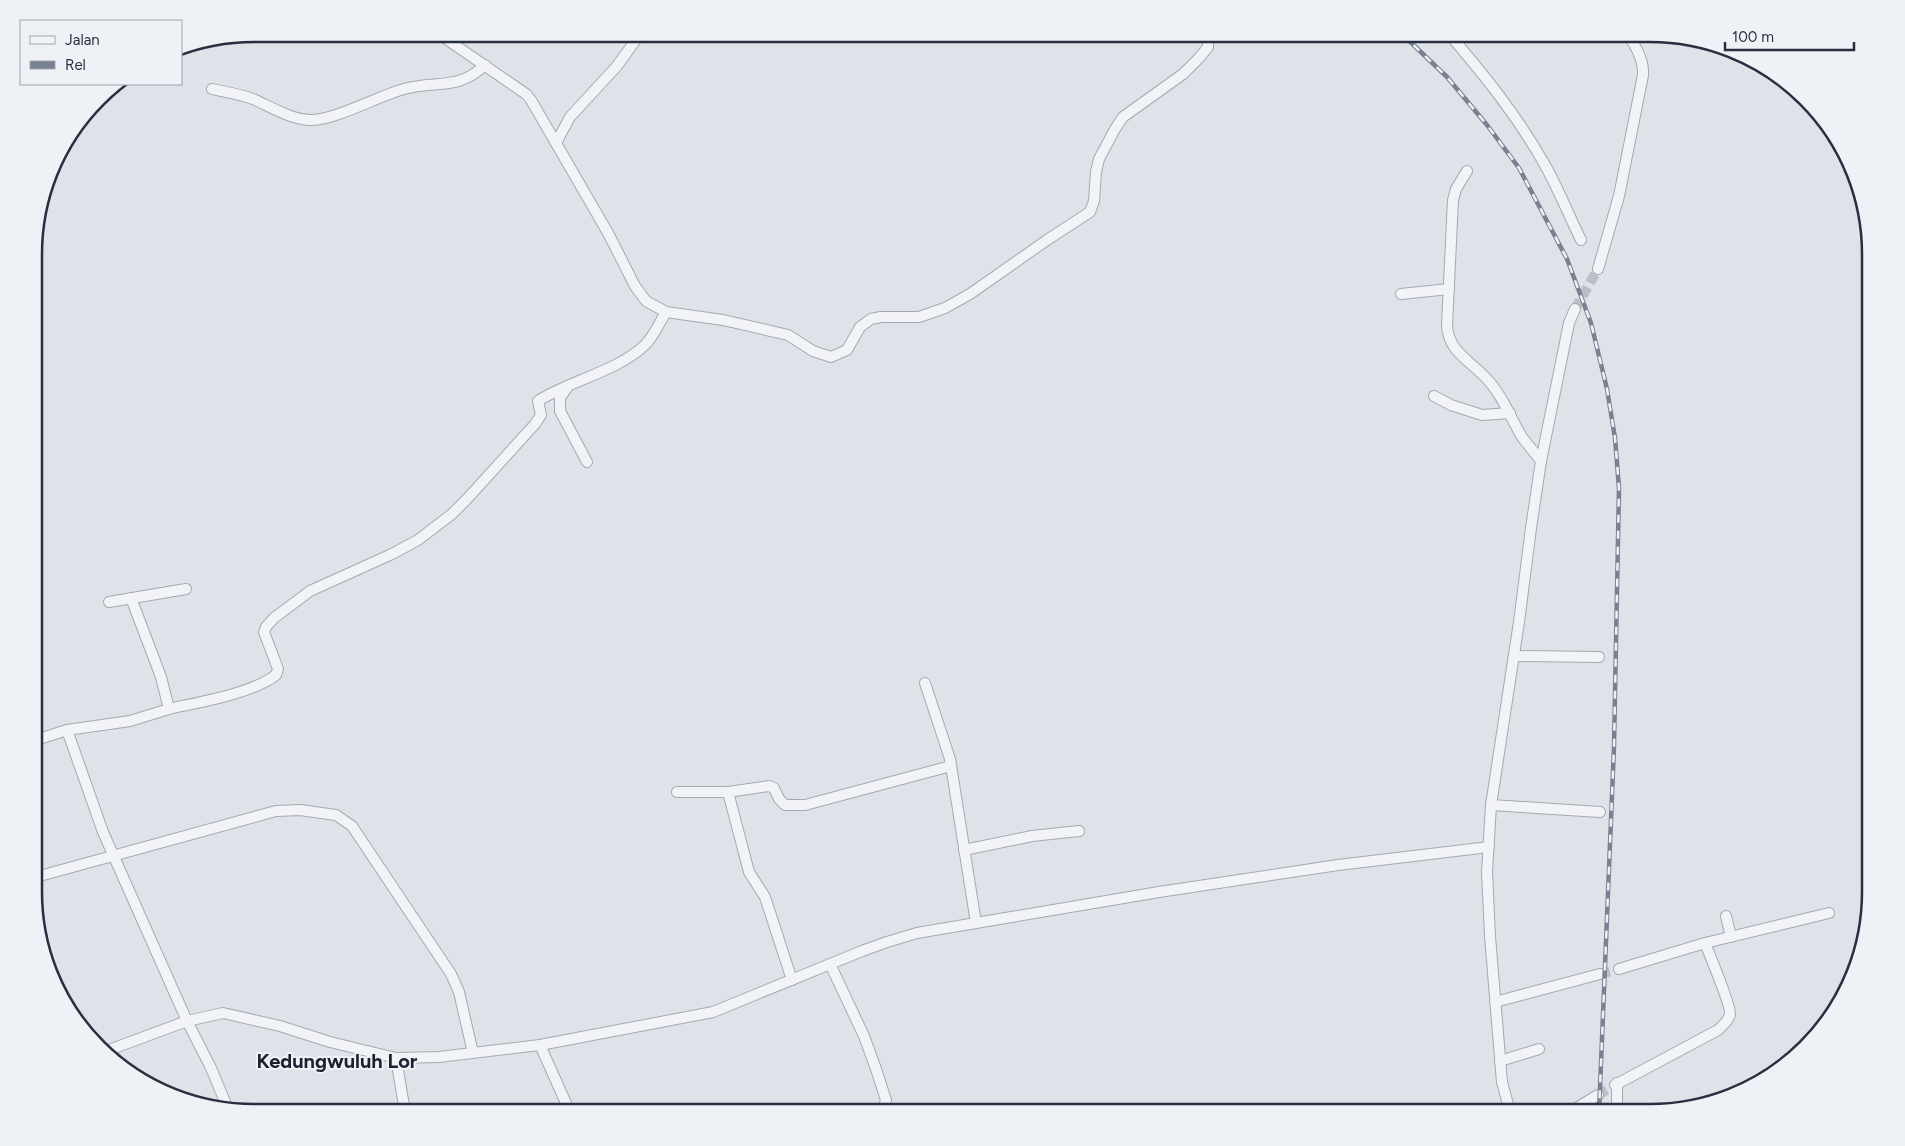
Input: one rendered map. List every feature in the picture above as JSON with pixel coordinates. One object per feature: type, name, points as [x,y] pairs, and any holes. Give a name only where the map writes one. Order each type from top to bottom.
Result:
[{"type":"street","points":[[451,42],[526,94],[608,233],[640,294],[651,305],[666,312],[723,320],[788,335],[813,351],[831,357],[847,350],[860,328],[871,319],[881,317],[919,317],[956,303],[1090,212],[1094,202],[1099,159],[1123,117],[1183,74],[1208,47],[1208,42]]},
{"type":"street","points":[[556,143],[570,117],[617,66],[634,42]]},
{"type":"street","points":[[1456,42],[1496,89],[1524,130],[1547,169],[1581,240]]},
{"type":"street","points":[[1598,269],[1619,196],[1643,75],[1642,61],[1631,42]]},
{"type":"street","points":[[212,89],[251,98],[296,118],[310,120],[348,110],[414,86],[468,79],[485,65]]},
{"type":"street","points":[[1467,171],[1456,189],[1453,200],[1448,332],[1451,344],[1491,384],[1510,413],[1522,437],[1541,462]]},
{"type":"street","points":[[1401,294],[1449,289]]},
{"type":"street","points":[[1508,1104],[1503,1088],[1500,1061],[1487,872],[1491,805],[1541,462],[1569,323],[1576,309]]},
{"type":"street","points":[[42,738],[68,730],[130,721],[243,691],[276,675],[278,669],[264,632],[269,624],[310,591],[411,545],[452,514],[536,424],[541,415],[538,401],[622,361],[641,349],[647,343],[666,312]]},
{"type":"street","points":[[567,387],[560,398],[560,410],[587,462]]},
{"type":"street","points":[[1434,396],[1451,405],[1482,415],[1510,413]]},
{"type":"street","points":[[109,602],[186,589]]},
{"type":"street","points":[[132,598],[161,677],[169,710]]},
{"type":"street","points":[[1514,656],[1599,658]]},
{"type":"street","points":[[925,683],[951,766],[976,923]]},
{"type":"street","points":[[68,730],[113,855],[225,1102]]},
{"type":"street","points":[[677,792],[728,792],[769,786],[774,788],[779,799],[786,805],[805,804],[951,766]]},
{"type":"street","points":[[728,792],[746,865],[765,897],[792,980]]},
{"type":"street","points":[[1491,805],[1600,812]]},
{"type":"street","points":[[42,875],[276,811],[300,810],[336,815],[345,819],[352,826],[452,974],[459,992],[473,1053]]},
{"type":"street","points":[[964,850],[1013,839],[1079,831]]},
{"type":"street","points":[[113,1049],[187,1021],[223,1013],[280,1026],[330,1042],[396,1058],[439,1057],[540,1045],[714,1012],[830,964],[907,936],[1159,892],[1338,865],[1489,847]]},
{"type":"street","points":[[1619,969],[1705,943],[1829,913]]},
{"type":"street","points":[[1726,916],[1731,937]]},
{"type":"street","points":[[1617,1104],[1616,1084],[1718,1030],[1726,1023],[1730,1014],[1727,1002],[1705,943]]},
{"type":"street","points":[[830,964],[864,1036],[886,1100],[885,1104]]},
{"type":"street","points":[[1495,1002],[1600,974]]},
{"type":"street","points":[[540,1045],[566,1104]]},
{"type":"street","points":[[1500,1061],[1539,1049]]},
{"type":"street","points":[[396,1058],[404,1104]]},
{"type":"street","points":[[1583,1104],[1598,1095]]},
{"type":"tunnel","points":[[1575,309],[1598,269]]},
{"type":"tunnel","points":[[1600,974],[1619,969]]},
{"type":"tunnel","points":[[1598,1095],[1615,1085]]},
{"type":"railway","points":[[1410,42],[1447,77],[1487,125],[1519,168],[1567,259],[1591,323],[1607,389],[1615,438],[1619,488],[1614,747],[1599,1104]]},
{"type":"district","name":"Kedungwuluh Lor","points":[[337,1061]]}]
